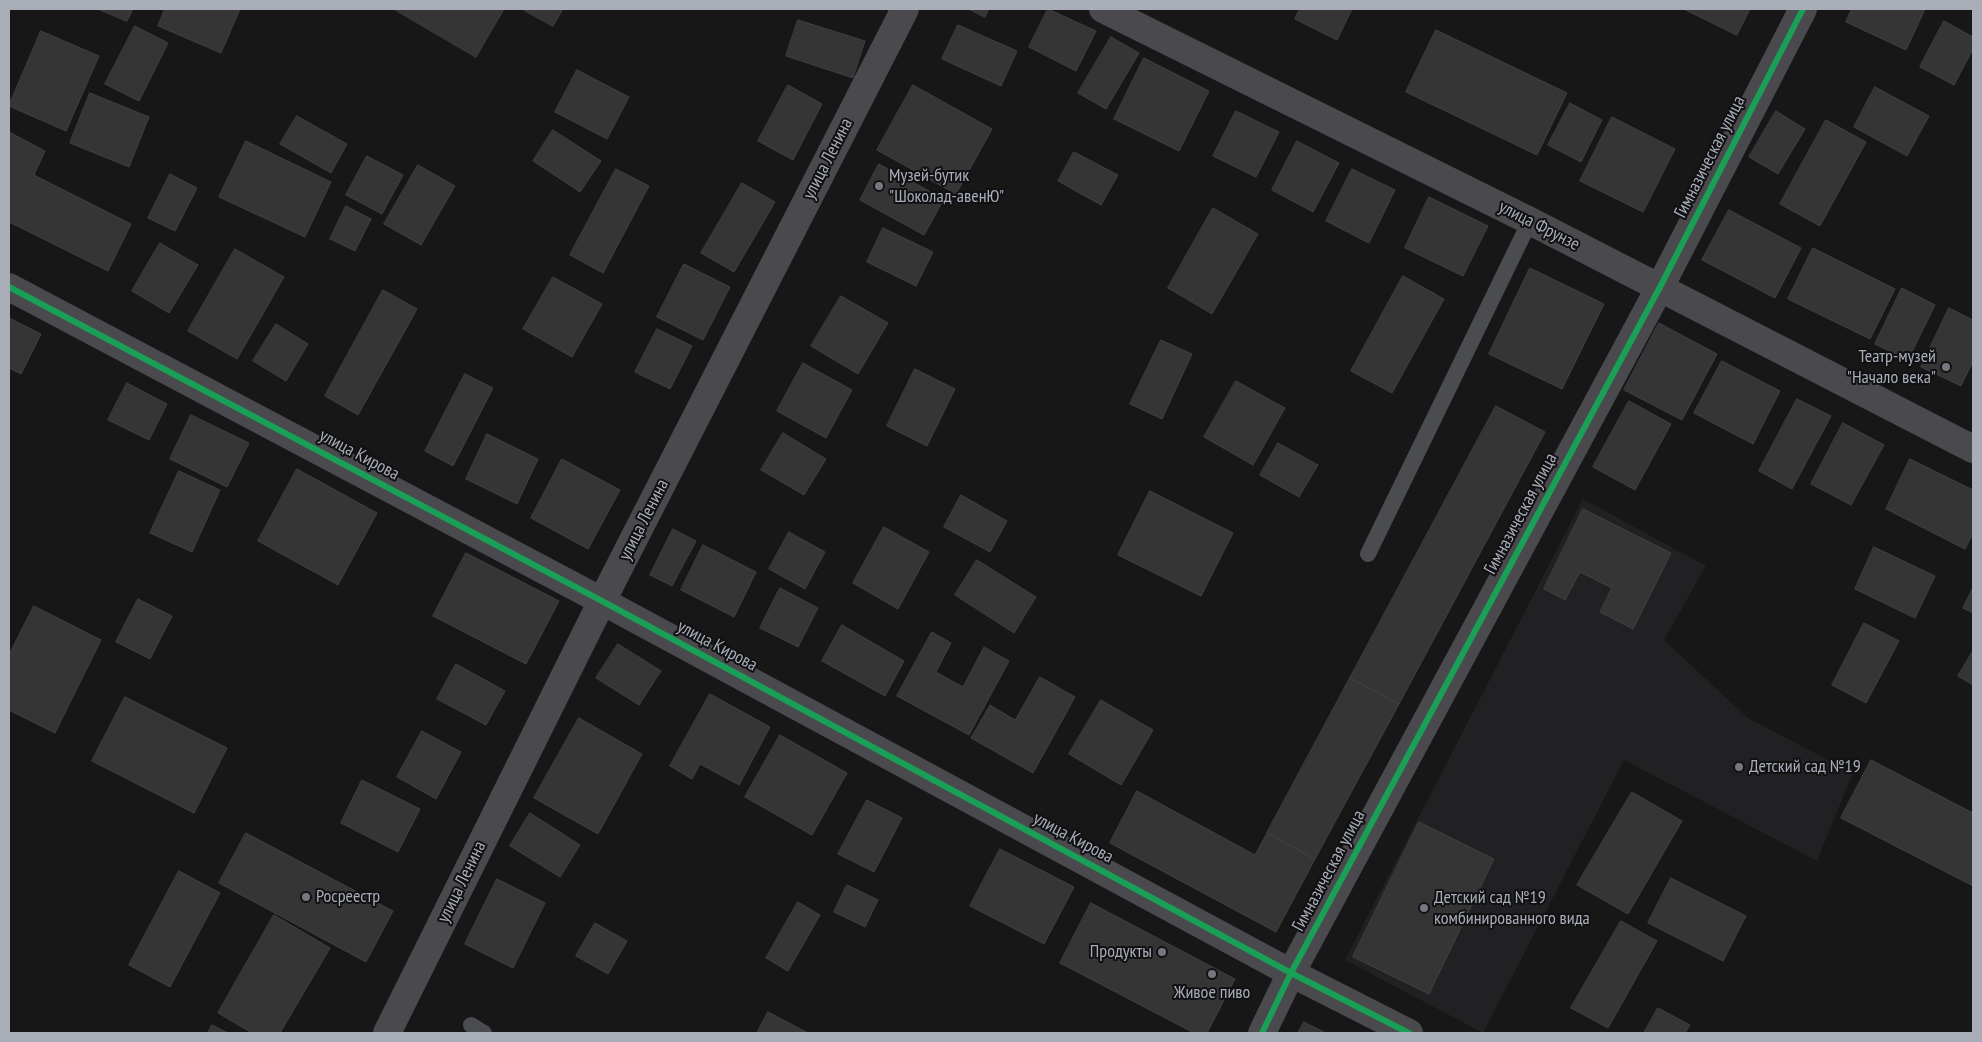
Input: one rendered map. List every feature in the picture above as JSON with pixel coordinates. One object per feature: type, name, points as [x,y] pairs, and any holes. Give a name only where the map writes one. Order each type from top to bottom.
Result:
[{"type":"street","name":"улица Ленина","points":[[387,1033],[602,601],[905,9]]},
{"type":"street","name":"улица Фрунзе","points":[[1103,9],[1530,221],[1973,449]]},
{"type":"street","name":"Гимназическая улица","points":[[1262,1033],[1291,973],[1660,287],[1803,9]]},
{"type":"street","name":"улица Кирова","points":[[9,287],[602,601],[1291,973],[1409,1033]]},
{"type":"lane","points":[[1368,554],[1530,221]]},
{"type":"shaded area","name":"Детский сад №19","points":[[1583,499],[1706,566],[1664,640],[1748,718],[1853,773],[1817,861],[1624,760],[1483,1033],[1345,960]]},
{"type":"building","points":[[98,9],[133,9],[127,21]]},
{"type":"building","points":[[165,9],[240,9],[221,53],[158,26]]},
{"type":"building","points":[[394,9],[504,9],[476,57]]},
{"type":"building","points":[[522,9],[563,9],[553,26]]},
{"type":"building","points":[[969,9],[989,9],[985,17]]},
{"type":"building","points":[[1048,9],[1096,31],[1076,71],[1029,47]]},
{"type":"building","points":[[1300,9],[1352,9],[1337,40],[1295,19]]},
{"type":"building","points":[[1684,9],[1750,9],[1737,35]]},
{"type":"building","points":[[1852,9],[1925,9],[1906,50],[1846,22]]},
{"type":"building","points":[[798,20],[865,41],[853,78],[786,56]]},
{"type":"building","points":[[1944,21],[1973,37],[1973,49],[1954,85],[1920,67]]},
{"type":"building","points":[[958,25],[1017,51],[1001,86],[942,59]]},
{"type":"building","points":[[135,26],[168,43],[139,101],[105,84]]},
{"type":"building","points":[[1436,30],[1567,93],[1537,155],[1406,92]]},
{"type":"building","points":[[41,31],[99,56],[66,131],[9,106]]},
{"type":"building","points":[[1111,37],[1139,53],[1106,109],[1078,93]]},
{"type":"building","points":[[1144,58],[1209,91],[1179,151],[1114,119]]},
{"type":"building","points":[[577,70],[629,97],[607,139],[555,112]]},
{"type":"building","points":[[788,85],[822,104],[793,160],[758,141]]},
{"type":"building","points":[[913,85],[992,129],[956,194],[877,150]]},
{"type":"building","points":[[1875,87],[1929,116],[1907,156],[1854,127]]},
{"type":"building","points":[[90,93],[149,117],[129,167],[70,143]]},
{"type":"building","points":[[1570,103],[1602,120],[1581,162],[1548,145]]},
{"type":"building","points":[[1236,111],[1279,132],[1256,177],[1213,156]]},
{"type":"building","points":[[1776,111],[1805,129],[1778,174],[1749,157]]},
{"type":"building","points":[[297,116],[347,144],[331,173],[280,144]]},
{"type":"building","points":[[1612,117],[1675,149],[1643,212],[1580,181]]},
{"type":"building","points":[[1826,120],[1866,142],[1820,226],[1780,204]]},
{"type":"building","points":[[553,130],[601,161],[580,192],[533,161]]},
{"type":"building","points":[[9,132],[45,151],[34,175],[131,224],[108,271],[9,222]]},
{"type":"building","points":[[246,141],[331,182],[305,237],[219,197]]},
{"type":"building","points":[[1297,141],[1339,163],[1313,212],[1272,190]]},
{"type":"building","points":[[1074,152],[1118,175],[1101,205],[1058,181]]},
{"type":"building","points":[[367,156],[403,175],[382,214],[346,195]]},
{"type":"building","points":[[879,164],[944,199],[924,235],[860,200]]},
{"type":"building","points":[[418,165],[455,186],[421,245],[384,224]]},
{"type":"building","points":[[616,169],[649,186],[603,273],[570,255]]},
{"type":"building","points":[[1352,169],[1395,190],[1369,243],[1326,221]]},
{"type":"building","points":[[170,174],[197,188],[175,231],[148,218]]},
{"type":"building","points":[[742,183],[775,202],[734,272],[701,253]]},
{"type":"building","points":[[1429,197],[1488,226],[1463,276],[1405,248]]},
{"type":"building","points":[[346,206],[371,219],[355,251],[330,239]]},
{"type":"building","points":[[1213,208],[1258,234],[1212,314],[1168,288]]},
{"type":"building","points":[[1729,210],[1801,248],[1775,298],[1702,260]]},
{"type":"building","points":[[883,228],[933,252],[916,286],[867,262]]},
{"type":"building","points":[[160,243],[198,265],[169,313],[132,291]]},
{"type":"building","points":[[1813,248],[1895,289],[1870,339],[1788,299]]},
{"type":"building","points":[[235,249],[284,277],[237,359],[188,331]]},
{"type":"building","points":[[684,264],[730,287],[703,340],[657,317]]},
{"type":"building","points":[[1530,268],[1604,304],[1562,389],[1489,354]]},
{"type":"building","points":[[1403,276],[1444,299],[1392,393],[1351,371]]},
{"type":"building","points":[[553,277],[602,304],[572,357],[523,329]]},
{"type":"building","points":[[1902,288],[1935,305],[1908,360],[1875,344]]},
{"type":"building","points":[[383,290],[417,309],[358,415],[325,396]]},
{"type":"building","points":[[841,296],[888,323],[858,374],[811,346]]},
{"type":"building","points":[[1949,308],[1973,320],[1973,361],[1961,386],[1921,367]]},
{"type":"building","points":[[9,318],[41,334],[21,374],[9,368]]},
{"type":"building","points":[[1659,323],[1717,354],[1682,420],[1624,390]]},
{"type":"building","points":[[276,324],[308,344],[286,381],[253,361]]},
{"type":"building","points":[[657,329],[692,346],[670,389],[635,372]]},
{"type":"building","points":[[1161,340],[1192,354],[1162,419],[1130,404]]},
{"type":"building","points":[[1722,361],[1780,391],[1753,444],[1694,413]]},
{"type":"building","points":[[803,363],[852,390],[826,438],[777,411]]},
{"type":"building","points":[[915,369],[955,389],[927,446],[887,426]]},
{"type":"building","points":[[465,374],[493,388],[453,466],[425,451]]},
{"type":"building","points":[[1236,381],[1285,408],[1253,465],[1204,437]]},
{"type":"building","points":[[127,383],[167,404],[149,440],[108,420]]},
{"type":"building","points":[[1797,399],[1831,416],[1792,489],[1759,471]]},
{"type":"building","points":[[1629,401],[1671,424],[1635,490],[1593,467]]},
{"type":"building","points":[[1496,406],[1545,432],[1399,704],[1350,678]]},
{"type":"building","points":[[191,415],[249,443],[227,487],[170,459]]},
{"type":"building","points":[[1843,423],[1884,445],[1851,505],[1811,484]]},
{"type":"building","points":[[783,433],[826,459],[804,495],[761,470]]},
{"type":"building","points":[[487,434],[538,459],[517,504],[466,479]]},
{"type":"building","points":[[1278,443],[1318,465],[1299,497],[1260,475]]},
{"type":"building","points":[[562,459],[620,490],[588,549],[531,518]]},
{"type":"building","points":[[1910,459],[1973,490],[1973,533],[1965,549],[1886,509]]},
{"type":"building","points":[[297,469],[377,513],[338,585],[258,541]]},
{"type":"building","points":[[179,471],[220,490],[192,552],[150,533]]},
{"type":"building","points":[[1150,491],[1233,533],[1201,596],[1118,555]]},
{"type":"building","points":[[961,495],[1007,521],[990,552],[944,527]]},
{"type":"building","points":[[1583,509],[1671,553],[1633,629],[1600,612],[1612,588],[1580,572],[1565,600],[1544,589]]},
{"type":"building","points":[[884,527],[929,552],[898,609],[853,583]]},
{"type":"building","points":[[673,529],[696,541],[672,586],[650,575]]},
{"type":"building","points":[[789,532],[825,552],[805,589],[769,569]]},
{"type":"building","points":[[703,545],[756,572],[734,617],[681,590]]},
{"type":"building","points":[[1874,547],[1935,576],[1915,618],[1855,589]]},
{"type":"building","points":[[466,553],[559,601],[526,664],[433,616]]},
{"type":"building","points":[[977,560],[1036,597],[1014,633],[955,595]]},
{"type":"building","points":[[780,588],[818,608],[798,647],[760,628]]},
{"type":"building","points":[[1973,588],[1973,613],[1963,608]]},
{"type":"building","points":[[138,599],[172,616],[150,659],[116,642]]},
{"type":"building","points":[[34,606],[101,640],[55,733],[9,710],[9,655]]},
{"type":"building","points":[[1864,623],[1899,641],[1866,703],[1832,685]]},
{"type":"building","points":[[842,625],[904,661],[885,696],[822,661]]},
{"type":"building","points":[[932,632],[951,643],[936,672],[963,687],[984,647],[1009,661],[969,735],[897,696]]},
{"type":"building","points":[[618,644],[661,671],[639,705],[596,678]]},
{"type":"building","points":[[1973,651],[1973,685],[1958,676]]},
{"type":"building","points":[[456,664],[505,691],[486,725],[437,699]]},
{"type":"building","points":[[1040,677],[1075,697],[1033,773],[971,738],[990,705],[1015,720]]},
{"type":"building","points":[[1350,678],[1399,704],[1315,859],[1267,833]]},
{"type":"building","points":[[710,694],[770,727],[739,785],[700,764],[692,779],[670,766]]},
{"type":"building","points":[[125,697],[227,748],[194,813],[92,761]]},
{"type":"building","points":[[1101,700],[1153,730],[1121,785],[1069,754]]},
{"type":"building","points":[[579,718],[642,754],[598,834],[534,798]]},
{"type":"building","points":[[422,731],[461,752],[436,799],[397,777]]},
{"type":"building","points":[[780,735],[847,773],[812,835],[745,797]]},
{"type":"building","points":[[1871,760],[1973,813],[1973,886],[1841,818]]},
{"type":"building","points":[[362,780],[420,809],[398,852],[341,823]]},
{"type":"building","points":[[1137,791],[1255,855],[1267,833],[1315,859],[1276,932],[1110,843]]},
{"type":"building","points":[[1632,792],[1682,821],[1628,914],[1577,885]]},
{"type":"building","points":[[867,800],[902,818],[874,872],[838,854]]},
{"type":"building","points":[[530,813],[580,845],[560,877],[510,846]]},
{"type":"building","name":"Детский сад №19 комбинированного вида","points":[[1419,822],[1494,859],[1429,994],[1353,957]]},
{"type":"building","name":"Росреестр","points":[[246,833],[393,911],[366,962],[219,883]]},
{"type":"building","points":[[1000,849],[1074,887],[1044,944],[970,906]]},
{"type":"building","points":[[179,871],[220,893],[170,987],[129,965]]},
{"type":"building","points":[[1671,878],[1746,916],[1723,961],[1648,923]]},
{"type":"building","points":[[497,879],[545,903],[513,968],[465,944]]},
{"type":"building","points":[[847,885],[878,900],[865,927],[834,912]]},
{"type":"building","points":[[798,902],[820,915],[788,971],[766,958]]},
{"type":"building","points":[[1091,903],[1235,979],[1207,1033],[1194,1033],[1060,963]]},
{"type":"building","points":[[274,915],[330,948],[280,1033],[252,1033],[218,1013]]},
{"type":"building","points":[[1621,921],[1657,941],[1608,1028],[1571,1008]]},
{"type":"building","points":[[595,923],[627,941],[608,974],[576,956]]},
{"type":"building","points":[[1658,1008],[1690,1025],[1685,1033],[1644,1033]]},
{"type":"building","points":[[768,1012],[808,1033],[757,1033]]},
{"type":"building","points":[[1304,1022],[1326,1033],[1298,1033]]},
{"type":"building","points":[[212,1025],[228,1033],[208,1033]]},
{"type":"cycle path","points":[[1262,1033],[1291,973],[1660,287],[1803,9]]},
{"type":"cycle path","points":[[9,287],[602,601],[1291,973],[1409,1033]]},
{"type":"place","name":"Музей-бутик \"Шоколад-авенЮ\"","points":[[879,186]]},
{"type":"place","name":"Театр-музей \"Начало века\"","points":[[1946,367]]},
{"type":"place","name":"Детский сад №19","points":[[1739,767]]},
{"type":"place","name":"Росреестр","points":[[306,897]]},
{"type":"place","name":"Детский сад №19 комбинированного вида","points":[[1424,908]]},
{"type":"place","name":"Продукты","points":[[1162,952]]},
{"type":"place","name":"Живое пиво","points":[[1212,974]]}]
